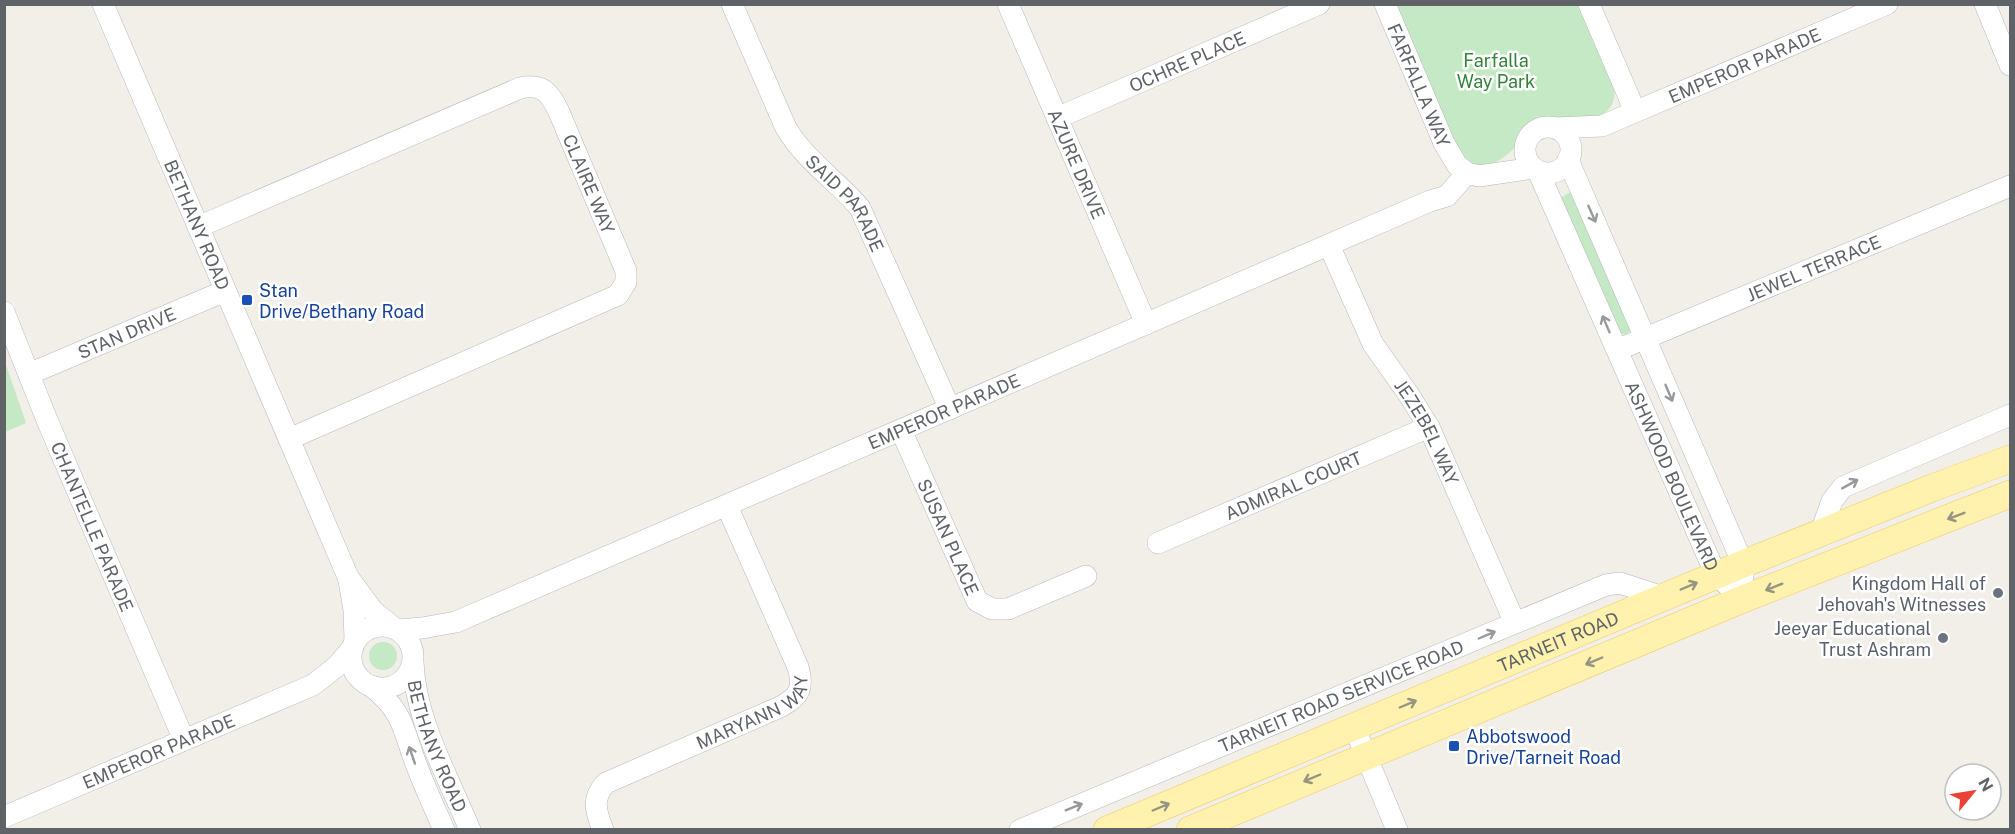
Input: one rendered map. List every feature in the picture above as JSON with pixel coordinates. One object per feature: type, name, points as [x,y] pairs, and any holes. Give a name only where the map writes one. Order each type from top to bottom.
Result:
[{"type":"main road","name":"TARNEIT ROAD","points":[[1107,830],[1716,575],[2010,459]]},
{"type":"main road","name":"TARNEIT ROAD","points":[[1174,830],[1198,826],[1743,599],[2010,495]]},
{"type":"street","name":"SAID PARADE","points":[[732,4],[796,146],[860,208],[950,409]]},
{"type":"street","name":"AZURE DRIVE","points":[[1008,4],[1146,324]]},
{"type":"street","name":"OCHRE PLACE","points":[[1057,118],[1319,4]]},
{"type":"street","name":"FARFALLA WAY","points":[[1385,4],[1444,142],[1462,169]]},
{"type":"street","points":[[1589,4],[1635,111]]},
{"type":"street","name":"EMPEROR PARADE","points":[[1569,159],[1602,126],[1887,4]]},
{"type":"street","points":[[1985,4],[2010,65]]},
{"type":"street","name":"BETHANY ROAD","points":[[106,5],[225,291],[348,577],[354,610],[354,644]]},
{"type":"street","name":"CLAIRE WAY","points":[[198,227],[520,88],[539,87],[548,93],[559,112],[626,271],[626,282],[618,295],[289,439]]},
{"type":"street","name":"EMPEROR PARADE","points":[[1556,128],[1602,126]]},
{"type":"street","points":[[1462,169],[1479,176],[1536,169],[1545,172],[1559,170],[1569,159],[1570,144],[1562,132],[1556,128],[1537,129],[1513,157],[1492,174]]},
{"type":"street","points":[[1528,138],[1525,145],[1526,157],[1536,169]]},
{"type":"street","name":"ASHWOOD BOULEVARD","points":[[1569,159],[1743,564],[1743,599]]},
{"type":"street","name":"EMPEROR PARADE","points":[[396,628],[420,629],[456,622],[727,506],[1430,201],[1462,169]]},
{"type":"street","name":"ASHWOOD BOULEVARD","points":[[1536,169],[1716,575],[1743,599]]},
{"type":"street","name":"JEWEL TERRACE","points":[[1617,350],[2010,186]]},
{"type":"street","name":"JEZEBEL WAY","points":[[1329,245],[1372,344],[1429,427],[1515,623]]},
{"type":"street","name":"STAN DRIVE","points":[[29,374],[225,291]]},
{"type":"street","name":"CHANTELLE PARADE","points":[[4,312],[10,339],[29,374],[184,740]]},
{"type":"street","points":[[1821,532],[1832,501],[1843,487],[2010,415]]},
{"type":"street","name":"ADMIRAL COURT","points":[[1158,543],[1429,427]]},
{"type":"street","name":"SUSAN PLACE","points":[[902,430],[977,600],[992,609],[1008,609],[1086,576]]},
{"type":"street","name":"MARYANN WAY","points":[[603,830],[596,809],[596,799],[599,790],[606,783],[780,707],[797,696],[801,688],[798,667],[727,506]]},
{"type":"street","name":"BETHANY ROAD","points":[[348,577],[373,611],[396,628]]},
{"type":"street","name":"TARNEIT ROAD SERVICE ROAD","points":[[1020,830],[1616,583],[1663,597]]},
{"type":"street","name":"EMPEROR PARADE","points":[[414,660],[456,622]]},
{"type":"street","points":[[376,626],[396,628],[410,641],[414,660],[405,679],[398,684],[380,688],[368,684],[355,671],[352,664],[354,644],[360,634],[376,626]]},
{"type":"street","name":"EMPEROR PARADE","points":[[4,817],[313,685],[337,666],[354,644]]},
{"type":"street","name":"BETHANY ROAD","points":[[414,660],[414,683],[423,718],[470,830]]},
{"type":"street","name":"EMPEROR PARADE","points":[[313,685],[368,684]]},
{"type":"street","name":"BETHANY ROAD","points":[[368,684],[384,696],[398,713],[418,772],[444,830]]},
{"type":"street","points":[[1354,727],[1396,830]]},
{"type":"green space","name":"Farfalla Way Park","points":[[1395,5],[1578,5],[1614,88],[1612,104],[1601,115],[1586,122],[1570,124],[1545,121],[1537,123],[1530,127],[1516,146],[1503,158],[1492,164],[1480,166],[1473,164],[1460,154]]},
{"type":"green space","points":[[1572,191],[1632,329],[1627,334],[1620,334],[1560,198]]},
{"type":"green space","points":[[5,362],[26,423],[4,432]]},
{"type":"green space","points":[[383,642],[393,646],[397,656],[393,666],[383,670],[373,666],[369,656],[373,646]]},
{"type":"place","name":"Stan Drive/Bethany Road","points":[[247,300]]},
{"type":"place","name":"Kingdom Hall of Jehovah's Witnesses","points":[[1998,593]]},
{"type":"place","name":"Jeeyar Educational Trust Ashram","points":[[1943,638]]},
{"type":"place","name":"Abbotswood Drive/Tarneit Road","points":[[1454,746]]}]
